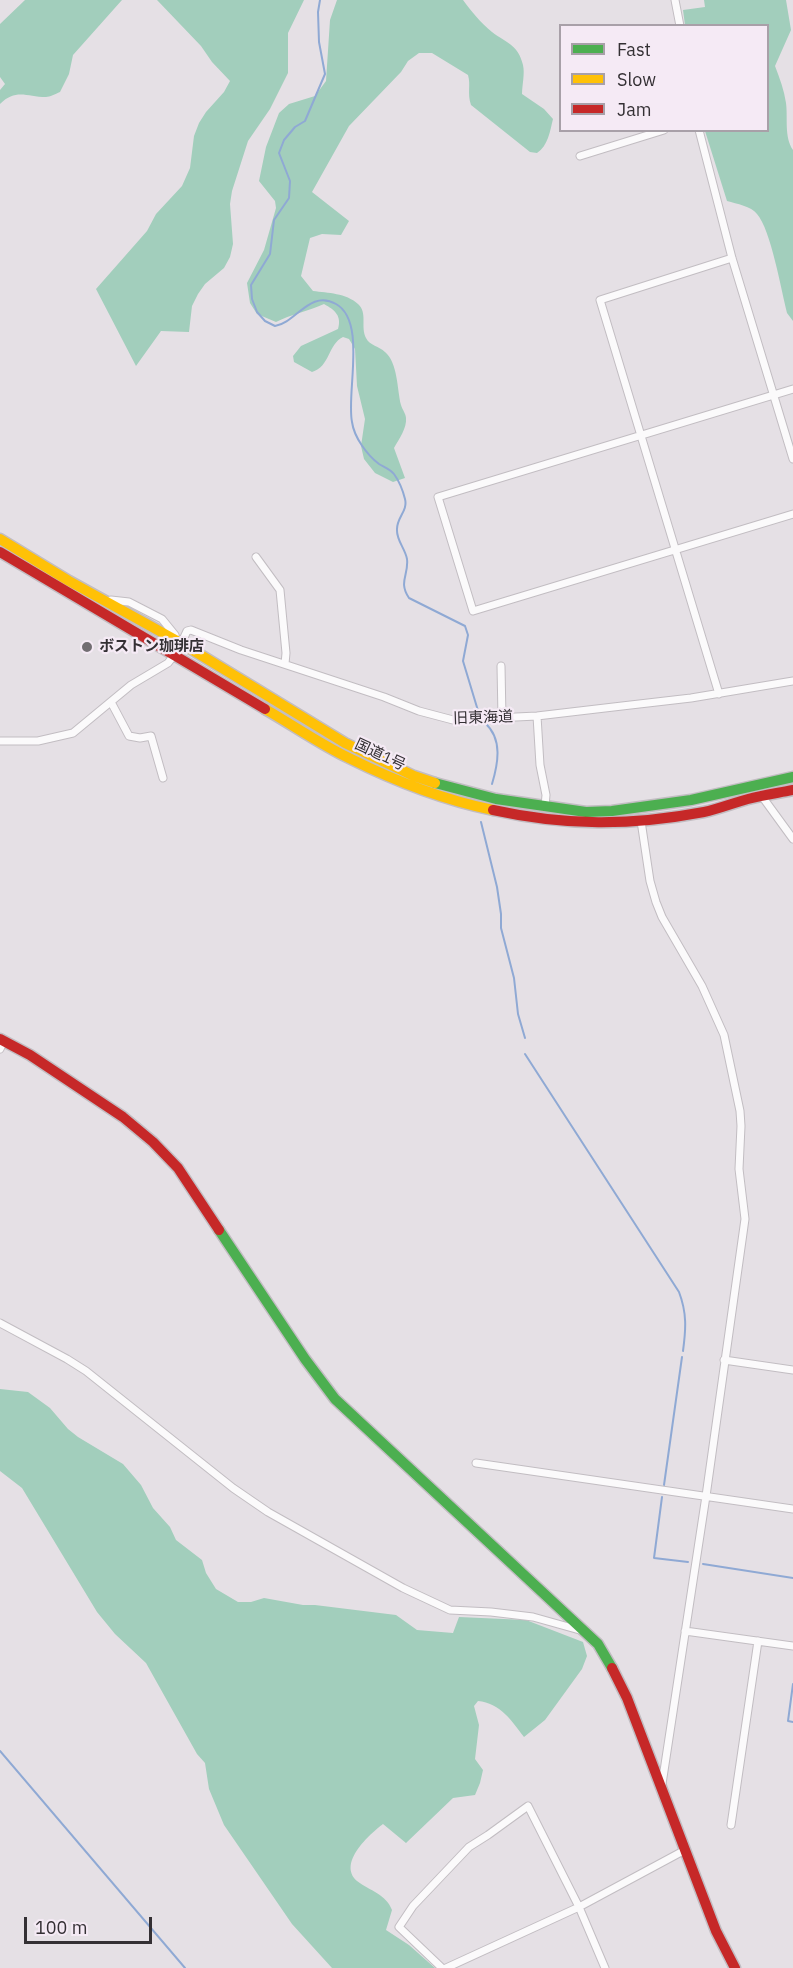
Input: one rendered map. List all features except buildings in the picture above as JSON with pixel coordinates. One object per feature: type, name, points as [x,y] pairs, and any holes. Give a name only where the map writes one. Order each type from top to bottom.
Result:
[{"type":"main road","name":"国道1号","points":[[0,539],[181,643],[379,766],[443,798],[521,816],[579,823],[641,821],[704,812],[793,789]]},
{"type":"main road","name":"国道1号","points":[[0,552],[337,751],[447,787],[496,799],[585,812],[638,809],[793,777]]},
{"type":"main road","points":[[1,1042],[96,1100],[162,1149],[178,1168],[311,1367],[335,1399],[598,1644],[627,1698],[716,1931],[735,1968]]},
{"type":"street","points":[[675,0],[680,24]]},
{"type":"street","points":[[580,156],[658,132]]},
{"type":"street","points":[[700,132],[732,258],[793,459]]},
{"type":"street","points":[[719,694],[600,300],[732,258]]},
{"type":"street","points":[[793,389],[438,497],[473,611],[793,514]]},
{"type":"street","points":[[256,557],[280,590],[285,664]]},
{"type":"street","points":[[0,741],[38,741],[73,733],[131,685],[168,663],[175,655],[181,643],[162,619],[129,602],[103,599]]},
{"type":"street","name":"旧東海道","points":[[181,643],[187,631],[201,633],[445,719],[537,716],[719,694],[793,681]]},
{"type":"street","points":[[501,666],[502,718]]},
{"type":"street","points":[[111,702],[129,736],[140,738],[151,735],[163,778]]},
{"type":"street","points":[[537,716],[540,765],[546,795],[544,806]]},
{"type":"street","points":[[754,786],[793,839]]},
{"type":"street","points":[[641,821],[650,881],[656,902],[662,917],[702,986],[724,1035],[740,1111],[739,1169],[745,1219],[662,1787]]},
{"type":"street","points":[[0,1323],[86,1371],[214,1473],[268,1512],[403,1588],[450,1611],[490,1612],[533,1617],[585,1632]]},
{"type":"street","points":[[724,1360],[793,1370]]},
{"type":"street","points":[[476,1463],[793,1509]]},
{"type":"street","points":[[686,1631],[793,1646]]},
{"type":"street","points":[[731,1825],[758,1641]]},
{"type":"street","points":[[442,1968],[399,1927],[413,1906],[469,1847],[528,1806],[579,1907],[605,1968]]},
{"type":"street","points":[[446,1968],[579,1907],[685,1850]]},
{"type":"green space","points":[[25,0],[122,0],[73,55],[69,74],[60,92],[46,97],[22,94],[11,96],[0,104],[0,90],[5,84],[0,77],[0,24]]},
{"type":"green space","points":[[157,0],[304,0],[288,33],[288,73],[270,109],[248,141],[232,191],[230,204],[233,244],[230,257],[224,268],[205,284],[198,294],[192,306],[189,332],[161,331],[136,366],[96,289],[147,231],[156,214],[182,186],[190,168],[194,136],[199,123],[230,81],[201,46]]},
{"type":"green space","points":[[337,0],[463,0],[492,32],[515,48],[524,68],[522,94],[544,109],[553,119],[544,146],[537,153],[530,152],[471,105],[468,75],[432,53],[419,53],[408,61],[401,72],[349,126],[312,192],[349,221],[341,235],[322,234],[310,238],[301,276],[313,291],[342,296],[358,304],[363,312],[366,338],[385,352],[392,363],[406,418],[404,430],[394,448],[405,478],[393,482],[375,473],[364,459],[361,446],[365,419],[357,386],[355,349],[349,339],[343,337],[338,340],[326,361],[312,372],[294,362],[293,356],[301,346],[338,329],[337,314],[324,304],[276,322],[257,314],[250,303],[247,283],[264,250],[276,208],[275,201],[259,181],[266,147],[279,113],[289,104],[315,96],[326,81],[330,20]]},
{"type":"green space","points":[[704,0],[786,0],[791,30],[775,66],[785,98],[787,133],[793,150],[793,321],[787,313],[771,246],[762,222],[751,209],[727,201],[705,132],[769,132],[769,24],[685,24],[683,10],[705,7]]},
{"type":"green space","points":[[0,1389],[28,1392],[50,1408],[78,1437],[123,1464],[141,1485],[153,1508],[170,1527],[176,1540],[202,1560],[206,1573],[216,1589],[238,1602],[251,1602],[264,1598],[303,1605],[396,1615],[417,1630],[453,1633],[459,1617],[526,1620],[583,1642],[587,1656],[582,1669],[545,1720],[524,1737],[510,1719],[493,1705],[478,1701],[474,1706],[479,1725],[475,1759],[483,1770],[475,1795],[453,1798],[406,1843],[383,1824],[364,1842],[353,1858],[352,1874],[357,1881],[382,1896],[392,1910],[386,1930],[409,1945],[435,1968],[332,1968],[292,1924],[224,1825],[209,1789],[205,1763],[197,1754],[146,1663],[115,1634],[97,1612],[22,1488],[0,1471]]},
{"type":"waterway","points":[[320,0],[319,42],[325,74],[305,121],[295,127],[284,140],[279,153],[290,181],[289,198],[274,220],[270,254],[251,285],[252,299],[257,312],[265,321],[275,326],[283,324],[304,308],[318,301],[336,304],[345,313],[351,326],[353,341],[351,410],[353,428],[358,440],[370,456],[394,474],[401,486],[406,503],[397,529],[407,559],[404,587],[409,598],[465,626],[468,635],[463,661],[479,714]]},
{"type":"waterway","points":[[485,723],[491,729],[497,744],[497,760],[492,784]]},
{"type":"waterway","points":[[481,822],[497,887],[501,928],[514,978],[518,1014],[525,1038]]},
{"type":"waterway","points":[[525,1054],[679,1292],[685,1321],[683,1351]]},
{"type":"waterway","points":[[664,1485],[682,1357]]},
{"type":"waterway","points":[[662,1497],[654,1558],[688,1562]]},
{"type":"waterway","points":[[703,1564],[793,1578]]},
{"type":"waterway","points":[[793,1684],[788,1721],[793,1722]]},
{"type":"waterway","points":[[0,1751],[185,1968]]},
{"type":"traffic: fast","points":[[435,783],[496,799],[586,812],[612,811],[691,800],[793,777]]},
{"type":"traffic: fast","points":[[219,1230],[305,1359],[335,1399],[598,1644],[612,1668]]},
{"type":"traffic: slow","points":[[0,539],[69,581],[181,643],[345,743],[414,776],[435,783]]},
{"type":"traffic: slow","points":[[265,709],[328,747],[384,774],[438,795],[493,810]]},
{"type":"traffic: jam","points":[[0,552],[265,709]]},
{"type":"traffic: jam","points":[[493,810],[546,819],[624,822],[704,812],[793,790]]},
{"type":"traffic: jam","points":[[0,1039],[30,1055],[123,1117],[153,1142],[178,1168],[219,1230]]},
{"type":"traffic: jam","points":[[612,1668],[627,1698],[716,1931],[735,1968]]},
{"type":"place","name":"ボストン珈琲店","points":[[87,647]]}]
